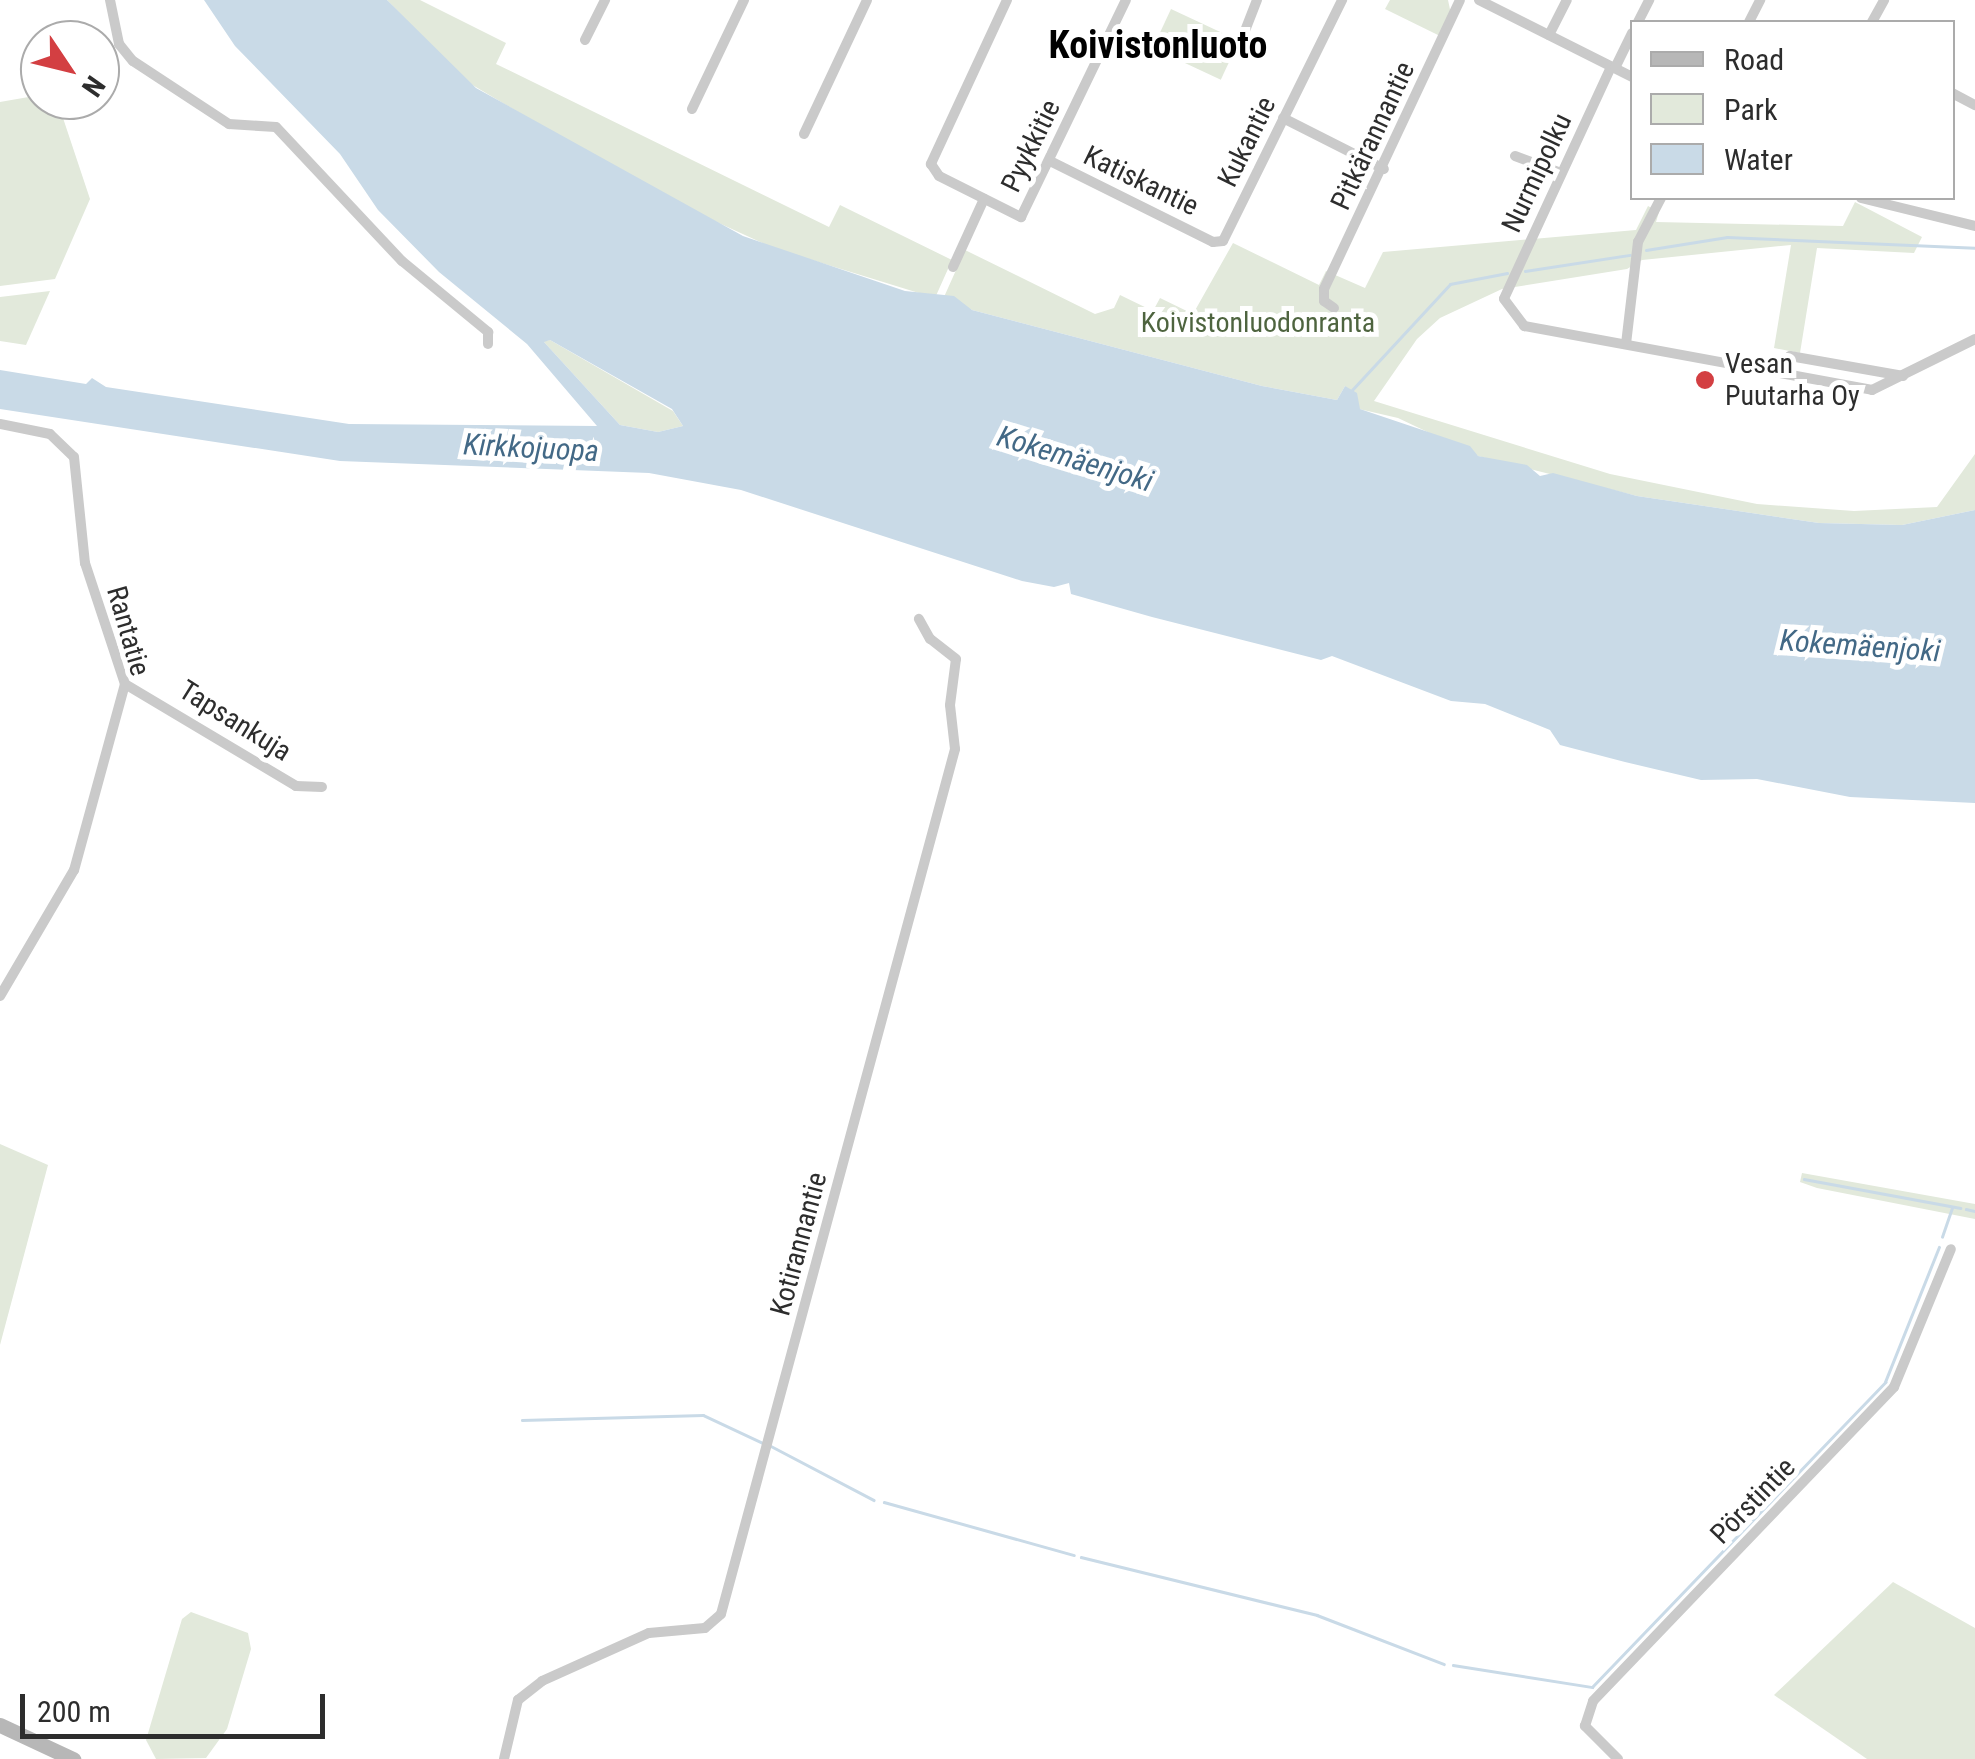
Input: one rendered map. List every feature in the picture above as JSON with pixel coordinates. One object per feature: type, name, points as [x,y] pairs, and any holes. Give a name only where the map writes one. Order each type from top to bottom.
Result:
[{"type":"main road","points":[[0,1725],[73,1759]]},
{"type":"street","points":[[110,0],[119,44],[146,72],[229,124],[276,128],[390,249],[488,332],[488,344]]},
{"type":"street","points":[[586,40],[605,0]]},
{"type":"street","points":[[692,108],[744,0]]},
{"type":"street","points":[[804,134],[867,0]]},
{"type":"street","name":"Pyykkitie","points":[[1007,0],[932,164],[940,176],[1021,217],[1126,0]]},
{"type":"street","points":[[1241,41],[1257,0]]},
{"type":"street","name":"Kukantie","points":[[1213,242],[1224,240],[1342,0]]},
{"type":"street","name":"Pitkärannantie","points":[[1334,308],[1324,301],[1324,289],[1460,0]]},
{"type":"street","points":[[1479,0],[1630,76]]},
{"type":"street","points":[[1549,35],[1566,0]]},
{"type":"street","name":"Nurmipolku","points":[[1626,344],[1524,326],[1504,299],[1561,173],[1630,37]]},
{"type":"street","points":[[1283,118],[1384,168]]},
{"type":"street","points":[[1514,156],[1561,173]]},
{"type":"street","name":"Katiskantie","points":[[1050,161],[1213,242]]},
{"type":"street","points":[[954,267],[984,200]]},
{"type":"street","points":[[1660,200],[1638,242],[1626,344],[1872,390],[1975,339]]},
{"type":"street","points":[[1869,200],[1975,226]]},
{"type":"street","points":[[1776,372],[1790,356],[1904,377]]},
{"type":"street","name":"Rantatie","points":[[0,424],[50,434],[74,457],[85,563],[126,684],[74,870],[0,996]]},
{"type":"street","name":"Kotirannantie","points":[[504,1759],[518,1700],[542,1680],[649,1633],[705,1628],[721,1614],[955,749],[950,705],[956,659],[930,639],[919,619]]},
{"type":"street","name":"Tapsankuja","points":[[126,684],[296,786],[322,787]]},
{"type":"street","name":"Pörstintie","points":[[1618,1759],[1585,1726],[1593,1702],[1894,1387],[1951,1249]]},
{"type":"green space","points":[[387,0],[420,0],[506,43],[496,64],[829,227],[840,205],[952,260],[935,298],[773,248],[660,196],[464,80]]},
{"type":"green space","points":[[1390,0],[1448,0],[1451,14],[1440,36],[1385,9]]},
{"type":"green space","points":[[1171,9],[1239,41],[1221,80],[1153,48]]},
{"type":"green space","points":[[20,98],[20,120],[64,120],[90,199],[55,279],[0,286],[0,102]]},
{"type":"green space","name":"Koivistonluodonranta","points":[[1855,202],[1922,237],[1914,253],[1817,248],[1800,353],[1774,348],[1791,245],[1642,260],[1627,269],[1502,289],[1440,318],[1417,339],[1374,401],[1610,474],[1757,504],[1854,511],[1937,507],[1975,454],[1975,510],[1902,525],[1819,523],[1637,496],[1478,456],[1398,418],[1359,409],[1345,386],[1337,400],[1262,386],[972,310],[944,297],[965,250],[1095,314],[1114,308],[1120,295],[1153,311],[1160,298],[1193,314],[1233,243],[1319,285],[1326,271],[1365,288],[1383,252],[1636,230],[1648,206],[1659,212],[1656,222],[1843,226]]},
{"type":"green space","points":[[50,291],[26,345],[0,341],[0,297]]},
{"type":"green space","points":[[550,340],[673,411],[683,426],[658,432],[620,425],[543,341]]},
{"type":"green space","points":[[0,1144],[48,1165],[0,1345]]},
{"type":"green space","points":[[1802,1173],[1975,1204],[1975,1219],[1817,1188],[1800,1182]]},
{"type":"green space","points":[[1893,1582],[1975,1628],[1975,1759],[1867,1759],[1774,1695]]},
{"type":"green space","points":[[191,1612],[248,1633],[251,1649],[227,1729],[206,1758],[156,1759],[146,1740],[182,1619]]},
{"type":"water","points":[[204,0],[387,0],[476,88],[743,236],[905,291],[954,296],[972,310],[1262,386],[1337,400],[1345,386],[1357,393],[1360,409],[1470,446],[1478,456],[1527,465],[1540,476],[1553,473],[1637,496],[1819,523],[1902,525],[1975,510],[1975,803],[1850,797],[1757,779],[1701,780],[1625,762],[1560,745],[1550,730],[1485,704],[1451,701],[1332,656],[1321,660],[1152,617],[1071,594],[1069,583],[1054,587],[1022,581],[741,490],[649,473],[340,461],[0,409],[0,370],[86,384],[92,378],[106,387],[349,424],[597,426],[527,344],[439,272],[378,210],[340,154],[235,46]],"holes":[[[550,340],[672,409],[683,426],[658,432],[620,425],[544,342]]]},
{"type":"waterway","points":[[1646,250],[1727,237],[1975,248]]},
{"type":"waterway","points":[[1525,271],[1630,255]]},
{"type":"waterway","points":[[1352,390],[1450,284],[1507,273]]},
{"type":"waterway","points":[[1804,1179],[1960,1208]]},
{"type":"waterway","points":[[1942,1237],[1952,1208]]},
{"type":"waterway","points":[[1966,1209],[1975,1211]]},
{"type":"waterway","points":[[1453,1665],[1592,1687],[1885,1382],[1939,1247]]},
{"type":"waterway","points":[[522,1420],[703,1415],[763,1443]]},
{"type":"waterway","points":[[771,1446],[874,1500]]},
{"type":"waterway","points":[[884,1502],[1074,1555]]},
{"type":"waterway","points":[[1081,1557],[1317,1615],[1444,1664]]},
{"type":"place","name":"Vesan Puutarha Oy","points":[[1705,380]]},
{"type":"district","name":"Koivistonluoto","points":[[1158,46]]},
{"type":"water label","name":"Kirkkojuopa","points":[[531,448]]},
{"type":"water label","name":"Kokemäenjoki","points":[[1075,459]]},
{"type":"water label","name":"Kokemäenjoki","points":[[1860,646]]}]
